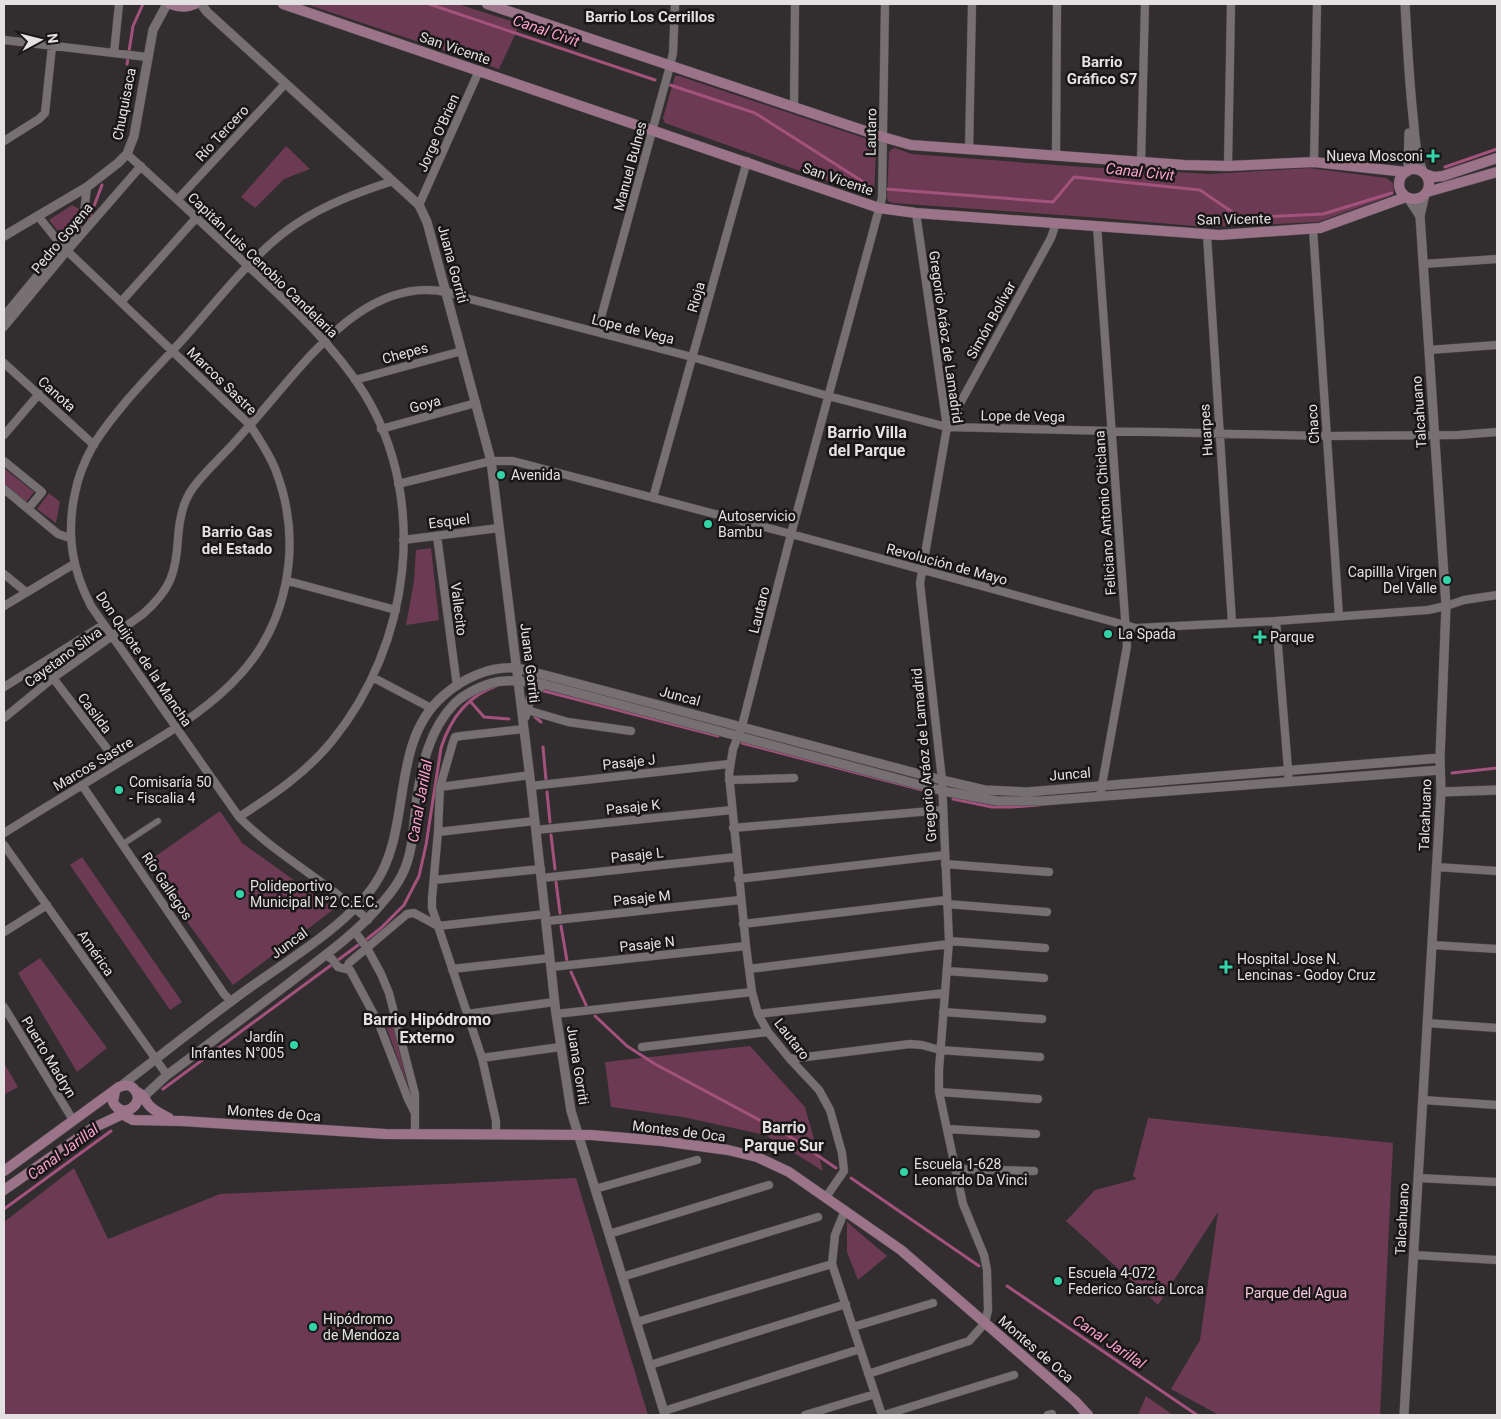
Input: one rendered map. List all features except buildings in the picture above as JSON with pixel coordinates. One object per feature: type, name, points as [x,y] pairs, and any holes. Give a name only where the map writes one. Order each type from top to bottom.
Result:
[{"type":"main road","points":[[168,4],[177,7],[195,4]]},
{"type":"main road","name":"San Vicente","points":[[282,4],[879,208],[916,213],[1206,234],[1313,229],[1327,226],[1407,198]]},
{"type":"main road","points":[[487,4],[911,145],[1141,162],[1228,166],[1314,162],[1407,171],[1416,169],[1434,177],[1443,176],[1497,158]]},
{"type":"main road","points":[[1407,171],[1402,175],[1399,185],[1402,194],[1407,198],[1417,199],[1426,193],[1497,172]]},
{"type":"main road","points":[[1424,173],[1429,182],[1426,193]]},
{"type":"main road","points":[[4,1171],[118,1088],[131,1086],[131,1104]]},
{"type":"main road","points":[[118,1088],[113,1102],[131,1104]]},
{"type":"main road","points":[[4,1190],[91,1129],[131,1104]]},
{"type":"main road","name":"Montes de Oca","points":[[175,1120],[153,1109],[148,1104],[131,1104],[133,1120],[175,1120],[385,1134],[578,1135],[662,1141],[728,1150],[757,1157],[789,1172],[901,1250],[1075,1401],[1088,1415]]},
{"type":"street","points":[[114,54],[118,4]]},
{"type":"street","name":"Chuquisaca","points":[[4,236],[86,187],[127,154],[134,136],[152,30],[168,4]]},
{"type":"street","name":"Juana Gorriti","points":[[201,4],[207,12],[285,84],[419,205],[427,222],[447,291],[491,462],[536,826],[554,1002],[570,1111],[665,1413]]},
{"type":"street","name":"Manuel Bulnes","points":[[597,332],[670,66],[675,4]]},
{"type":"street","points":[[794,106],[795,4]]},
{"type":"street","name":"Lautaro","points":[[826,1197],[844,1171],[842,1153],[830,1110],[819,1090],[768,1032],[758,1014],[752,992],[740,900],[729,780],[730,764],[742,726],[791,534],[882,198],[885,4]]},
{"type":"street","points":[[969,150],[972,4]]},
{"type":"street","points":[[1056,156],[1057,4]]},
{"type":"street","points":[[1141,162],[1144,4]]},
{"type":"street","points":[[1228,166],[1231,4]]},
{"type":"street","points":[[1314,162],[1317,4]]},
{"type":"street","points":[[1405,4],[1410,90],[1418,159],[1424,173]]},
{"type":"street","points":[[4,40],[147,58]]},
{"type":"street","points":[[4,141],[39,119],[45,113],[52,46]]},
{"type":"street","name":"Jorge O'Brien","points":[[419,205],[479,71]]},
{"type":"street","name":"Río Tercero","points":[[178,199],[285,84]]},
{"type":"street","points":[[1407,171],[1410,90]]},
{"type":"street","name":"Capitán Luis Cenobio Candelaria","points":[[127,154],[281,296],[324,340],[368,400],[382,429],[398,484],[403,540],[402,574],[396,610],[386,647],[374,678],[352,714],[322,754],[296,777],[239,817]]},
{"type":"street","name":"Rioja","points":[[653,498],[747,162]]},
{"type":"street","name":"Pedro Goyena","points":[[4,316],[64,248],[141,166]]},
{"type":"street","name":"Don Quijote de la Mancha","points":[[368,920],[355,907],[254,833],[239,817],[90,606],[74,564],[70,538],[75,492],[94,445],[133,395],[249,266],[296,224],[350,196],[393,181]]},
{"type":"street","name":"Pedro Goyena","points":[[4,327],[64,248],[81,220],[84,213],[86,187]]},
{"type":"street","name":"Talcahuano","points":[[1404,1415],[1441,792],[1440,758],[1446,606],[1420,216],[1426,193]]},
{"type":"street","points":[[1407,198],[1420,216]]},
{"type":"street","name":"Gregorio Aráoz de Lamadrid","points":[[916,213],[947,427],[920,583],[944,810],[949,942],[940,1050],[940,1092],[963,1204],[984,1254],[987,1270],[988,1310],[985,1323]]},
{"type":"street","name":"Marcos Sastre","points":[[4,833],[176,728],[232,684],[263,644],[274,622],[288,581],[290,529],[286,504],[276,469],[250,425],[64,248],[38,216]]},
{"type":"street","points":[[120,302],[197,217]]},
{"type":"street","name":"Simón Bolívar","points":[[947,427],[1051,238],[1056,223]]},
{"type":"street","name":"Feliciano Antonio Chiclana","points":[[1098,226],[1127,646],[1100,796]]},
{"type":"street","name":"Chaco","points":[[1313,229],[1339,616]]},
{"type":"street","name":"Huarpes","points":[[1206,234],[1232,623]]},
{"type":"street","points":[[1423,264],[1497,259]]},
{"type":"street","name":"Cayetano Silva","points":[[4,718],[53,678],[143,614],[166,591],[175,570],[179,525],[187,497],[194,485],[250,425],[324,340],[369,306],[389,297],[424,290],[447,291]]},
{"type":"street","name":"Lope de Vega","points":[[447,291],[466,298],[692,357],[828,396],[947,427],[1327,436],[1435,436],[1497,432]]},
{"type":"street","points":[[1429,350],[1497,345]]},
{"type":"street","name":"Chepes","points":[[355,380],[462,351]]},
{"type":"street","name":"Canota","points":[[4,362],[94,445]]},
{"type":"street","points":[[4,435],[39,394]]},
{"type":"street","name":"Goya","points":[[382,429],[476,403]]},
{"type":"street","points":[[4,461],[42,492],[28,510]]},
{"type":"street","name":"Revolución de Mayo","points":[[398,484],[491,462],[513,462],[791,534],[1125,626],[1148,628],[1428,610],[1464,600],[1497,595]]},
{"type":"street","points":[[4,491],[58,534],[70,538]]},
{"type":"street","name":"Esquel","points":[[403,540],[499,528]]},
{"type":"street","name":"Vallecito","points":[[437,536],[456,686]]},
{"type":"street","points":[[4,606],[74,564]]},
{"type":"street","points":[[4,574],[26,592]]},
{"type":"street","points":[[288,581],[396,610]]},
{"type":"street","points":[[1276,621],[1289,782]]},
{"type":"street","name":"Cayetano Silva","points":[[4,687],[103,625]]},
{"type":"street","name":"Juncal","points":[[118,1088],[231,1001],[332,928],[355,907],[374,885],[387,864],[395,838],[403,786],[412,748],[421,724],[431,708],[456,686],[482,672],[498,668],[516,668],[985,790],[1027,792],[1440,758]]},
{"type":"street","name":"Casilda","points":[[53,678],[118,763]]},
{"type":"street","points":[[374,678],[431,708]]},
{"type":"street","name":"Juncal","points":[[131,1104],[355,932],[368,920],[402,877],[412,840],[417,797],[425,757],[442,718],[456,703],[472,692],[503,681],[542,684],[943,791],[968,797],[1007,801],[1042,801],[1440,770]]},
{"type":"street","points":[[496,1135],[496,1121],[482,1058],[432,908],[440,787],[455,737],[524,727],[531,696],[542,684]]},
{"type":"street","points":[[527,710],[568,722],[631,732]]},
{"type":"street","name":"Pasaje J","points":[[531,786],[730,764]]},
{"type":"street","points":[[440,787],[530,775]]},
{"type":"street","points":[[729,780],[794,778]]},
{"type":"street","name":"Río Gallegos","points":[[82,785],[231,1001]]},
{"type":"street","points":[[1441,792],[1497,790]]},
{"type":"street","name":"Pasaje K","points":[[438,832],[732,810]]},
{"type":"street","points":[[734,828],[944,810]]},
{"type":"street","points":[[123,844],[158,821]]},
{"type":"street","name":"América","points":[[4,845],[167,1075]]},
{"type":"street","points":[[738,880],[945,855]]},
{"type":"street","name":"Pasaje L","points":[[434,880],[541,874],[736,857]]},
{"type":"street","points":[[945,864],[1049,872]]},
{"type":"street","points":[[1436,867],[1497,872]]},
{"type":"street","name":"Pasaje M","points":[[438,926],[740,900]]},
{"type":"street","points":[[743,924],[947,902],[1047,912]]},
{"type":"street","points":[[4,932],[47,906]]},
{"type":"street","points":[[346,969],[349,963],[407,914],[414,913],[438,926]]},
{"type":"street","points":[[355,932],[367,948],[389,993],[415,1094],[415,1134]]},
{"type":"street","points":[[749,969],[949,942],[1045,948]]},
{"type":"street","points":[[1432,945],[1497,949]]},
{"type":"street","name":"Pasaje N","points":[[452,969],[551,963],[746,946]]},
{"type":"street","points":[[325,955],[332,959],[338,967],[350,970],[379,1024],[408,1099],[415,1112]]},
{"type":"street","points":[[947,971],[1044,978]]},
{"type":"street","points":[[556,1014],[752,992]]},
{"type":"street","points":[[758,1014],[945,993]]},
{"type":"street","points":[[466,1014],[554,1002]]},
{"type":"street","name":"Puerto Madryn","points":[[4,1007],[73,1120]]},
{"type":"street","points":[[943,1012],[1042,1019]]},
{"type":"street","points":[[1427,1023],[1497,1028]]},
{"type":"street","points":[[642,1047],[768,1032]]},
{"type":"street","points":[[790,1058],[910,1044],[940,1050],[1040,1057]]},
{"type":"street","points":[[482,1058],[560,1048]]},
{"type":"street","points":[[940,1092],[1038,1098]]},
{"type":"street","points":[[1423,1100],[1497,1105]]},
{"type":"street","points":[[947,1129],[1036,1134]]},
{"type":"street","points":[[595,1189],[697,1160]]},
{"type":"street","points":[[955,1169],[1034,1171]]},
{"type":"street","points":[[1418,1178],[1497,1182]]},
{"type":"street","points":[[609,1234],[769,1185]]},
{"type":"street","points":[[845,1210],[834,1235],[832,1264],[883,1415],[1014,1374]]},
{"type":"street","points":[[622,1277],[818,1217]]},
{"type":"street","points":[[1414,1255],[1497,1260]]},
{"type":"street","points":[[637,1322],[832,1264]]},
{"type":"street","points":[[853,1327],[933,1303]]},
{"type":"street","points":[[650,1365],[846,1304]]},
{"type":"street","points":[[868,1374],[969,1341],[985,1323]]},
{"type":"street","points":[[665,1413],[860,1349]]},
{"type":"street","points":[[805,1415],[875,1394]]},
{"type":"green space","points":[[306,4],[458,4],[520,24],[499,69]]},
{"type":"green space","points":[[675,76],[870,140],[876,150],[874,194],[867,195],[665,123],[663,118]]},
{"type":"green space","points":[[286,146],[310,169],[284,179],[255,208],[241,197]]},
{"type":"green space","points":[[895,148],[912,154],[1083,167],[1211,174],[1309,168],[1386,178],[1393,183],[1394,191],[1390,196],[1318,222],[1206,227],[893,203],[888,201],[887,197],[889,152]]},
{"type":"green space","points":[[72,205],[79,209],[77,219],[63,237],[49,220]]},
{"type":"green space","points":[[4,468],[34,492],[26,502],[4,484]]},
{"type":"green space","points":[[49,493],[60,502],[56,523],[37,509]]},
{"type":"green space","points":[[431,548],[439,620],[406,625],[414,581],[416,550]]},
{"type":"green space","name":"Polideportivo Municipal N°2 C.E.C.","points":[[220,811],[242,843],[334,909],[233,985],[156,879],[163,873],[153,858]]},
{"type":"green space","points":[[82,857],[182,1002],[170,1010],[70,865]]},
{"type":"green space","points":[[40,958],[107,1048],[77,1072],[18,973]]},
{"type":"green space","points":[[390,1013],[408,1087],[382,1015]]},
{"type":"green space","points":[[750,1046],[805,1107],[823,1171],[765,1135],[683,1117],[611,1107],[605,1062]]},
{"type":"green space","points":[[4,1063],[18,1087],[5,1094],[4,1093]]},
{"type":"green space","name":"Parque del Agua","points":[[1148,1118],[1393,1143],[1380,1415],[1219,1415],[1171,1389],[1200,1340],[1218,1212],[1158,1305],[1066,1221],[1095,1190],[1137,1179],[1133,1176]]},
{"type":"green space","name":"Hipódromo de Mendoza","points":[[74,1168],[108,1239],[220,1194],[576,1178],[648,1415],[4,1415],[4,1222]]},
{"type":"green space","points":[[847,1222],[887,1256],[858,1280],[847,1252]]},
{"type":"green space","points":[[1146,1396],[1173,1415],[1138,1415]]},
{"type":"waterway","name":"Canal Civit","points":[[127,64],[133,26],[143,4]]},
{"type":"waterway","name":"Canal Civit","points":[[429,4],[655,80]]},
{"type":"waterway","name":"Canal Civit","points":[[670,85],[755,113],[873,188]]},
{"type":"waterway","name":"Canal Civit","points":[[1445,167],[1497,149]]},
{"type":"waterway","name":"Canal Civit","points":[[885,189],[1053,202],[1074,177],[1200,190],[1241,218],[1323,214],[1392,193]]},
{"type":"waterway","name":"Canal Civit","points":[[88,222],[102,185]]},
{"type":"waterway","name":"Canal Jarillal","points":[[367,939],[404,905],[419,876],[426,845],[441,748],[449,728],[468,703],[476,696],[496,686]]},
{"type":"waterway","points":[[544,691],[718,736]]},
{"type":"waterway","name":"Canal Jarillal","points":[[470,701],[484,717],[509,719]]},
{"type":"waterway","points":[[535,717],[541,722]]},
{"type":"waterway","points":[[742,743],[934,793]]},
{"type":"waterway","points":[[543,747],[546,780]]},
{"type":"waterway","points":[[1452,773],[1497,768]]},
{"type":"waterway","points":[[547,792],[550,822]]},
{"type":"waterway","points":[[953,799],[992,807],[1039,805]]},
{"type":"waterway","points":[[551,835],[555,869]]},
{"type":"waterway","points":[[556,882],[560,913]]},
{"type":"waterway","points":[[561,926],[567,961]]},
{"type":"waterway","points":[[338,960],[361,943]]},
{"type":"waterway","name":"Canal Jarillal","points":[[163,1089],[334,963]]},
{"type":"waterway","points":[[571,972],[586,1005]]},
{"type":"waterway","points":[[595,1016],[627,1046],[655,1064],[789,1136],[836,1168]]},
{"type":"waterway","name":"Canal Jarillal","points":[[4,1209],[111,1131]]},
{"type":"waterway","name":"Canal Jarillal","points":[[851,1178],[979,1266]]},
{"type":"waterway","name":"Canal Jarillal","points":[[1007,1286],[1197,1415]]},
{"type":"place","name":"Nueva Mosconi","points":[[1433,156]]},
{"type":"place","name":"Avenida","points":[[501,475]]},
{"type":"place","name":"Autoservicio Bambu","points":[[708,524]]},
{"type":"place","name":"Capillla Virgen Del Valle","points":[[1447,580]]},
{"type":"place","name":"La Spada","points":[[1108,634]]},
{"type":"place","name":"Parque","points":[[1260,637]]},
{"type":"place","name":"Comisaría 50 - Fiscalia 4","points":[[119,790]]},
{"type":"place","name":"Polideportivo Municipal N°2 C.E.C.","points":[[240,894]]},
{"type":"place","name":"Hospital Jose N. Lencinas - Godoy Cruz","points":[[1226,967]]},
{"type":"place","name":"Jardín Infantes N°005","points":[[294,1045]]},
{"type":"place","name":"Escuela 1-628 Leonardo Da Vinci","points":[[904,1172]]},
{"type":"place","name":"Escuela 4-072 Federico García Lorca","points":[[1058,1281]]},
{"type":"place","name":"Hipódromo de Mendoza","points":[[313,1327]]},
{"type":"district","name":"Barrio Los Cerrillos","points":[[650,17]]},
{"type":"district","name":"Barrio Gráfico S7","points":[[1102,70]]},
{"type":"district","name":"Barrio Villa del Parque","points":[[867,441]]},
{"type":"district","name":"Barrio Gas del Estado","points":[[237,540]]},
{"type":"district","name":"Barrio Hipódromo Externo","points":[[427,1028]]},
{"type":"district","name":"Barrio Parque Sur","points":[[784,1136]]}]
